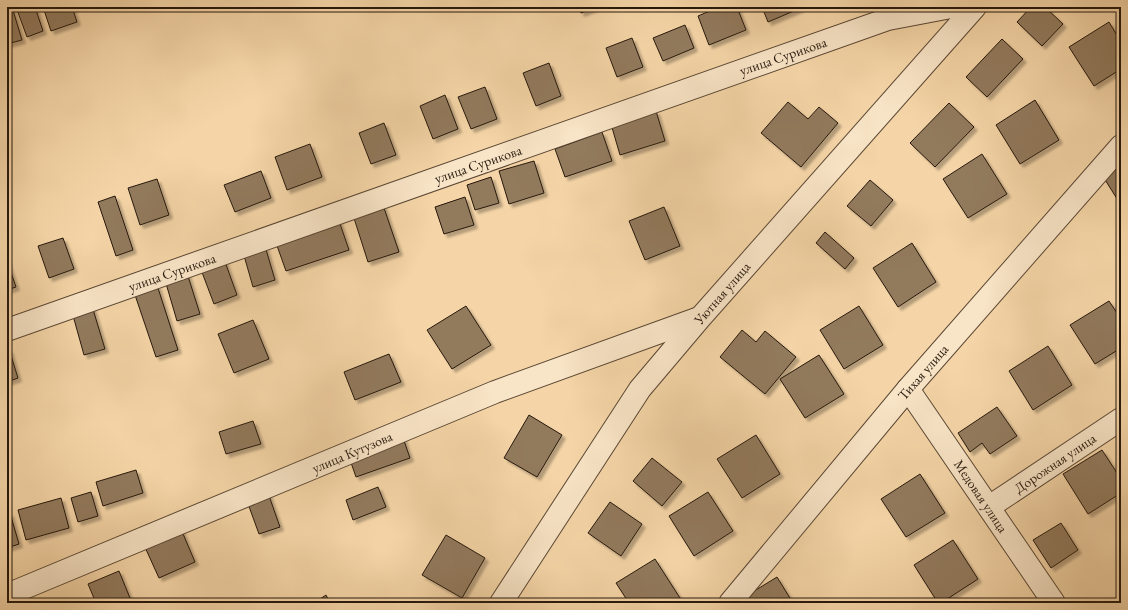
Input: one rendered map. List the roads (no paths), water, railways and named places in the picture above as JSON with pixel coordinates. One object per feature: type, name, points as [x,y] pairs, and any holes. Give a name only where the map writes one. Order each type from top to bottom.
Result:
[{"type":"street","name":"улица Сурикова","points":[[7,330],[888,19],[951,7]]},
{"type":"street","name":"Уютная улица","points":[[501,603],[640,389],[700,318],[975,7]]},
{"type":"street","name":"Тихая улица","points":[[730,603],[908,389],[1121,146]]},
{"type":"street","name":"улица Кутузова","points":[[7,595],[495,392],[700,318]]},
{"type":"street","name":"Медовая улица","points":[[908,389],[1054,603]]},
{"type":"street","name":"Дорожная улица","points":[[989,507],[1121,419]]}]
